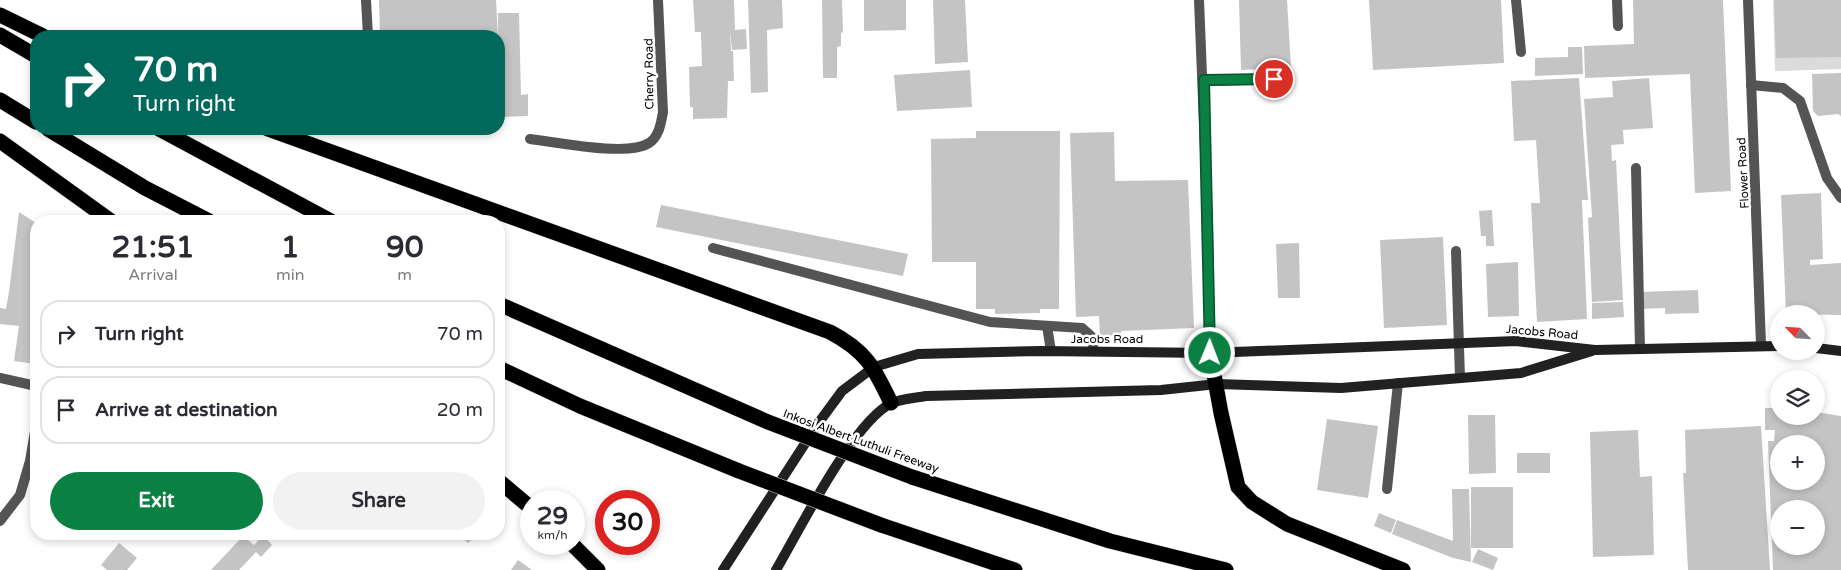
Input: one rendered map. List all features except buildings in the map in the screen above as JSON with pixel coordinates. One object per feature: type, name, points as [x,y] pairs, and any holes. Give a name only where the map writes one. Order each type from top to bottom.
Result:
[{"type":"highway","points":[[0,15],[31,30]]},
{"type":"highway","points":[[0,35],[30,52]]},
{"type":"highway","points":[[0,100],[30,118]]},
{"type":"highway","points":[[58,135],[145,188],[197,215]]},
{"type":"highway","points":[[170,135],[320,215]]},
{"type":"highway","points":[[285,135],[830,332],[852,344],[874,367],[892,403]]},
{"type":"highway","points":[[0,141],[103,215]]},
{"type":"highway","name":"Inkosi Albert Luthuli Freeway","points":[[505,307],[768,422],[912,477],[1110,542],[1226,570]]},
{"type":"highway","points":[[1210,353],[1221,413],[1238,487],[1252,502],[1287,524],[1403,570]]},
{"type":"highway","points":[[505,371],[580,406],[739,471],[881,525],[1014,570]]},
{"type":"highway","points":[[505,486],[520,499]]},
{"type":"highway","points":[[583,555],[598,570]]},
{"type":"street","points":[[366,0],[368,30]]},
{"type":"street","name":"Cherry Road","points":[[530,139],[613,149],[636,148],[650,143],[659,130],[663,112],[658,0]]},
{"type":"street","points":[[1199,0],[1204,80],[1210,353]]},
{"type":"street","points":[[1516,0],[1521,52]]},
{"type":"street","points":[[1617,0],[1618,26]]},
{"type":"street","name":"Flower Road","points":[[1748,0],[1761,345]]},
{"type":"street","points":[[1204,80],[1290,79]]},
{"type":"street","points":[[1751,85],[1783,88],[1800,101],[1827,178],[1841,198]]},
{"type":"street","points":[[1636,168],[1640,349]]},
{"type":"street","points":[[713,248],[990,322],[1074,327],[1088,331],[1094,351]]},
{"type":"street","points":[[1456,251],[1460,378]]},
{"type":"street","points":[[1047,326],[1051,351]]},
{"type":"street","name":"Jacobs Road","points":[[723,570],[817,425],[842,392],[874,367],[918,354],[1051,351],[1210,353],[1516,340],[1595,350],[1770,346]]},
{"type":"street","points":[[1825,349],[1841,351]]},
{"type":"street","name":"Jacobs Road","points":[[776,570],[852,442],[869,421],[892,403],[926,396],[1161,390],[1217,384],[1341,388],[1520,373],[1595,350]]},
{"type":"street","points":[[0,378],[30,385]]},
{"type":"street","points":[[1387,489],[1398,383]]},
{"type":"street","points":[[0,521],[20,495],[30,460]]},
{"type":"shaded area","points":[[1773,0],[1841,0],[1841,69],[1775,71]]},
{"type":"route","points":[[1210,353],[1211,320],[1204,80],[1274,79]]}]
